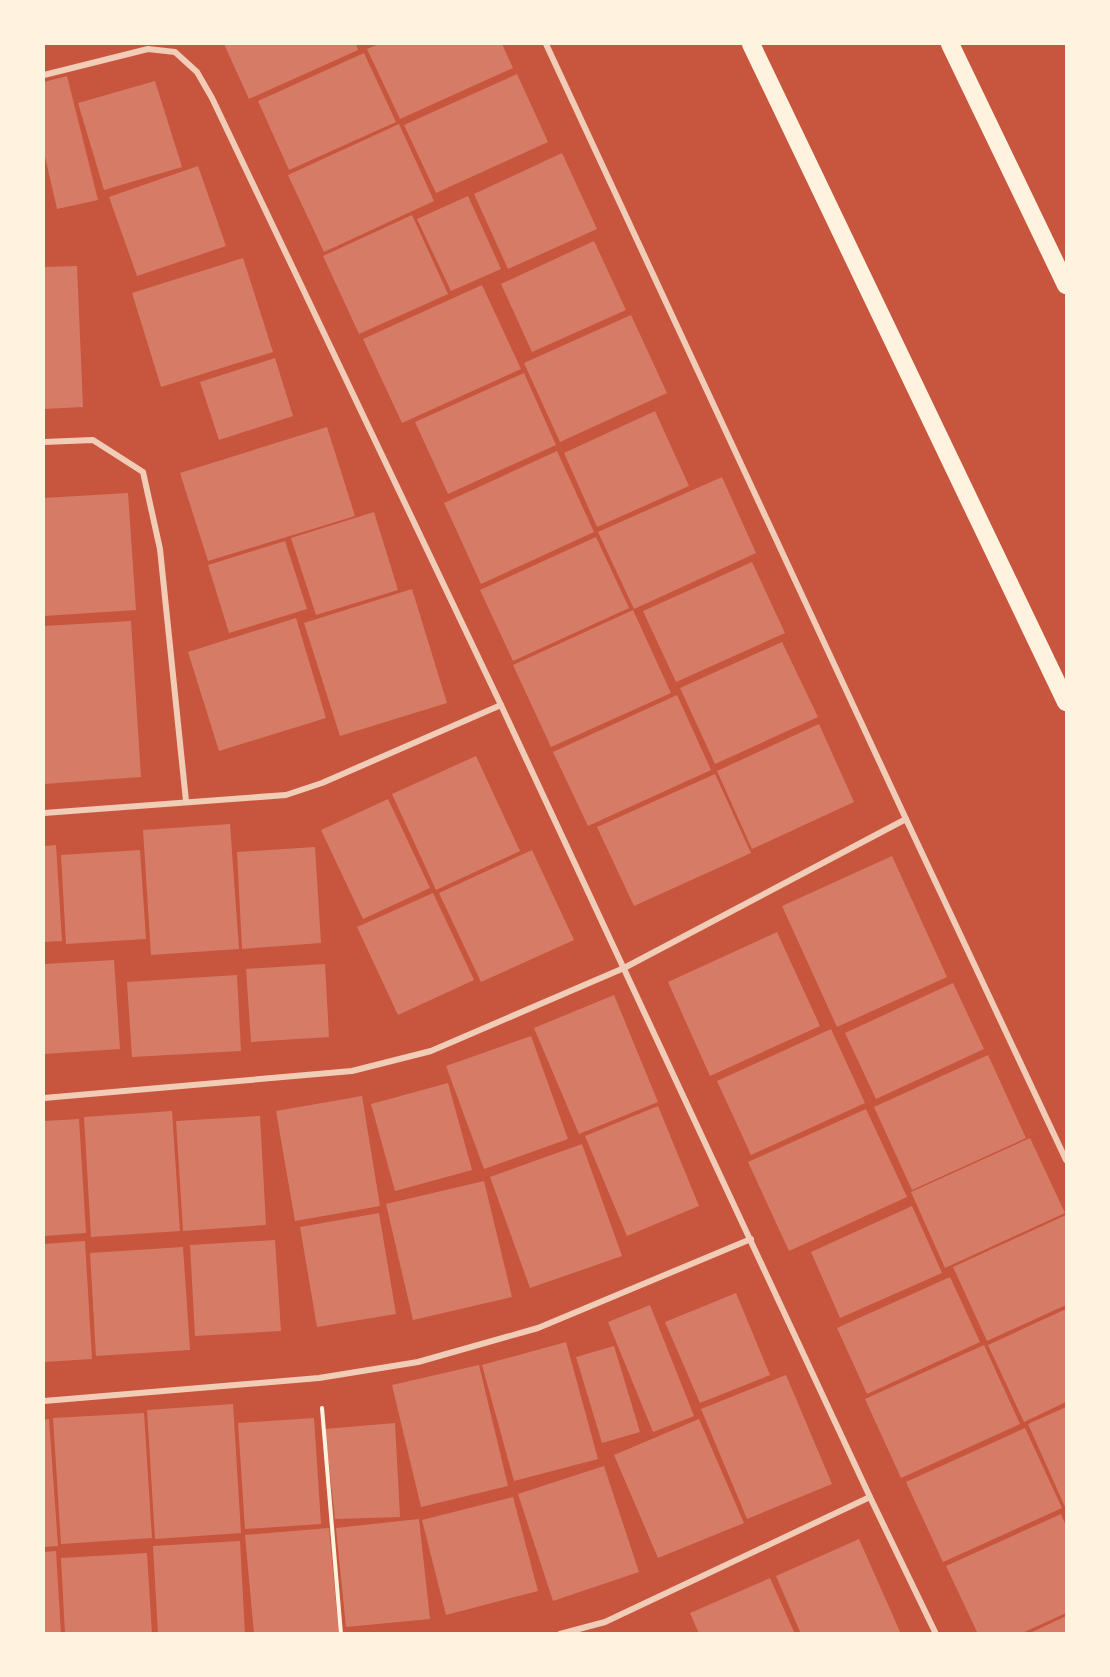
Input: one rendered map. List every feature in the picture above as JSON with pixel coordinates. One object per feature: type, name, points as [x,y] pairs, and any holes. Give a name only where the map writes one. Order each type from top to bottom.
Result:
[{"type":"highway","points":[[751,44],[1066,702]]},
{"type":"highway","points":[[950,44],[1066,285]]},
{"type":"street","points":[[546,44],[1066,1160]]},
{"type":"street","points":[[44,75],[148,49],[175,52],[197,72],[212,98],[501,705],[936,1634]]},
{"type":"street","points":[[44,442],[93,440],[143,472],[160,549],[186,801]]},
{"type":"street","points":[[44,813],[286,795],[322,783],[501,705]]},
{"type":"street","points":[[44,1098],[352,1071],[431,1051],[624,968],[906,819]]},
{"type":"street","points":[[44,1401],[319,1378],[418,1362],[538,1328],[751,1239]]},
{"type":"street","points":[[560,1634],[605,1622],[870,1497]]},
{"type":"path","points":[[319,1378],[341,1634]]},
{"type":"building","points":[[224,44],[356,44],[358,50],[249,99]]},
{"type":"building","points":[[379,44],[502,44],[513,68],[400,119],[367,49]]},
{"type":"building","points":[[364,53],[396,122],[289,170],[258,101]]},
{"type":"building","points":[[517,74],[548,142],[436,193],[404,125]]},
{"type":"building","points":[[67,76],[98,200],[57,209],[44,152],[44,82]]},
{"type":"building","points":[[155,81],[182,167],[104,190],[78,103]]},
{"type":"building","points":[[399,124],[434,201],[324,252],[288,175]]},
{"type":"building","points":[[562,153],[597,229],[508,269],[474,194]]},
{"type":"building","points":[[198,166],[226,246],[137,276],[109,197]]},
{"type":"building","points":[[468,196],[501,269],[451,291],[417,219]]},
{"type":"building","points":[[412,215],[448,294],[359,334],[323,256]]},
{"type":"building","points":[[594,241],[626,310],[532,352],[501,284]]},
{"type":"building","points":[[243,258],[273,352],[161,387],[132,293]]},
{"type":"building","points":[[77,266],[83,407],[44,409],[44,267]]},
{"type":"building","points":[[482,285],[521,369],[402,423],[363,339]]},
{"type":"building","points":[[631,315],[667,393],[560,442],[524,363]]},
{"type":"building","points":[[275,358],[293,416],[219,440],[200,382]]},
{"type":"building","points":[[524,373],[556,445],[448,494],[415,422]]},
{"type":"building","points":[[655,411],[689,486],[597,527],[564,453]]},
{"type":"building","points":[[327,427],[355,516],[208,561],[180,473]]},
{"type":"building","points":[[557,451],[594,532],[481,584],[444,503]]},
{"type":"building","points":[[722,477],[756,553],[634,609],[598,532]]},
{"type":"building","points":[[128,493],[136,610],[44,616],[44,498]]},
{"type":"building","points":[[374,512],[398,590],[316,615],[291,538]]},
{"type":"building","points":[[596,537],[629,608],[513,661],[480,590]]},
{"type":"building","points":[[285,541],[307,609],[229,633],[208,565]]},
{"type":"building","points":[[752,562],[785,633],[676,682],[643,611]]},
{"type":"building","points":[[412,589],[447,703],[340,736],[304,623]]},
{"type":"building","points":[[633,610],[671,693],[551,747],[513,665]]},
{"type":"building","points":[[296,618],[326,718],[219,751],[188,652]]},
{"type":"building","points":[[131,621],[141,777],[44,784],[44,626]]},
{"type":"building","points":[[782,642],[818,717],[715,764],[680,688]]},
{"type":"building","points":[[677,695],[711,770],[588,826],[553,752]]},
{"type":"building","points":[[819,724],[854,802],[752,849],[717,771]]},
{"type":"building","points":[[476,756],[520,851],[436,890],[392,794]]},
{"type":"building","points":[[715,774],[751,853],[634,906],[597,827]]},
{"type":"building","points":[[388,799],[430,888],[363,919],[321,830]]},
{"type":"building","points":[[230,824],[239,949],[151,955],[143,830]]},
{"type":"building","points":[[56,845],[62,941],[44,942],[44,846]]},
{"type":"building","points":[[315,847],[321,943],[242,949],[237,852]]},
{"type":"building","points":[[140,850],[146,939],[66,944],[61,855]]},
{"type":"building","points":[[532,850],[574,940],[481,982],[439,893]]},
{"type":"building","points":[[892,856],[947,977],[837,1027],[782,906]]},
{"type":"building","points":[[433,893],[474,980],[398,1015],[357,927]]},
{"type":"building","points":[[777,932],[820,1026],[710,1076],[668,982]]},
{"type":"building","points":[[114,960],[120,1049],[44,1054],[44,964]]},
{"type":"building","points":[[325,964],[329,1037],[251,1042],[246,969]]},
{"type":"building","points":[[237,975],[241,1051],[132,1057],[127,982]]},
{"type":"building","points":[[953,983],[984,1049],[876,1099],[845,1033]]},
{"type":"building","points":[[614,995],[658,1102],[579,1134],[534,1028]]},
{"type":"building","points":[[831,1029],[865,1103],[751,1155],[717,1081]]},
{"type":"building","points":[[531,1036],[568,1139],[484,1169],[446,1066]]},
{"type":"building","points":[[988,1055],[1026,1138],[912,1190],[874,1107]]},
{"type":"building","points":[[448,1083],[472,1170],[395,1191],[371,1104]]},
{"type":"building","points":[[362,1096],[380,1206],[295,1221],[276,1111]]},
{"type":"building","points":[[658,1106],[699,1206],[627,1236],[585,1136]]},
{"type":"building","points":[[866,1109],[907,1197],[789,1251],[748,1162]]},
{"type":"building","points":[[172,1111],[180,1231],[91,1237],[84,1117]]},
{"type":"building","points":[[260,1116],[266,1225],[183,1231],[176,1121]]},
{"type":"building","points":[[79,1119],[86,1233],[44,1236],[44,1121]]},
{"type":"building","points":[[1030,1138],[1065,1213],[945,1268],[911,1192]]},
{"type":"building","points":[[582,1144],[622,1256],[530,1288],[490,1177]]},
{"type":"building","points":[[484,1181],[512,1297],[413,1320],[386,1204]]},
{"type":"building","points":[[912,1206],[942,1273],[840,1318],[811,1252]]},
{"type":"building","points":[[379,1213],[396,1314],[317,1327],[300,1227]]},
{"type":"building","points":[[1066,1215],[1066,1305],[987,1341],[953,1267]]},
{"type":"building","points":[[275,1240],[281,1331],[195,1336],[190,1245]]},
{"type":"building","points":[[85,1241],[92,1359],[44,1362],[44,1244]]},
{"type":"building","points":[[183,1247],[190,1350],[96,1356],[90,1253]]},
{"type":"building","points":[[950,1277],[980,1342],[867,1394],[837,1328]]},
{"type":"building","points":[[736,1293],[770,1375],[700,1403],[665,1322]]},
{"type":"building","points":[[650,1305],[694,1416],[653,1432],[608,1322]]},
{"type":"building","points":[[1066,1309],[1066,1402],[1024,1422],[988,1345]]},
{"type":"building","points":[[566,1342],[598,1459],[514,1481],[482,1365]]},
{"type":"building","points":[[984,1345],[1020,1424],[901,1478],[865,1399]]},
{"type":"building","points":[[614,1346],[640,1432],[602,1443],[576,1357]]},
{"type":"building","points":[[479,1365],[508,1486],[421,1507],[392,1385]]},
{"type":"building","points":[[786,1375],[832,1484],[747,1519],[701,1409]]},
{"type":"building","points":[[233,1404],[241,1533],[155,1539],[147,1410]]},
{"type":"building","points":[[1066,1407],[1066,1509],[1028,1424]]},
{"type":"building","points":[[144,1413],[152,1538],[61,1544],[53,1418]]},
{"type":"building","points":[[314,1418],[321,1524],[245,1529],[238,1423]]},
{"type":"building","points":[[49,1419],[58,1546],[44,1547],[44,1420]]},
{"type":"building","points":[[699,1419],[744,1523],[658,1558],[614,1455]]},
{"type":"building","points":[[395,1423],[400,1517],[335,1519],[325,1429]]},
{"type":"building","points":[[1025,1428],[1062,1508],[943,1562],[906,1482]]},
{"type":"building","points":[[604,1466],[639,1572],[553,1601],[518,1494]]},
{"type":"building","points":[[513,1497],[538,1591],[446,1615],[422,1520]]},
{"type":"building","points":[[1061,1514],[1066,1526],[1066,1613],[1020,1634],[978,1634],[946,1566]]},
{"type":"building","points":[[419,1519],[430,1619],[346,1627],[336,1528]]},
{"type":"building","points":[[329,1528],[339,1634],[254,1634],[245,1535]]},
{"type":"building","points":[[859,1539],[901,1634],[801,1634],[776,1576]]},
{"type":"building","points":[[240,1541],[245,1634],[158,1634],[153,1546]]},
{"type":"building","points":[[56,1551],[61,1634],[44,1634],[44,1552]]},
{"type":"building","points":[[147,1553],[152,1634],[65,1634],[61,1558]]},
{"type":"building","points":[[770,1578],[795,1634],[699,1634],[690,1613]]},
{"type":"building","points":[[1066,1616],[1066,1634],[1028,1634]]}]
